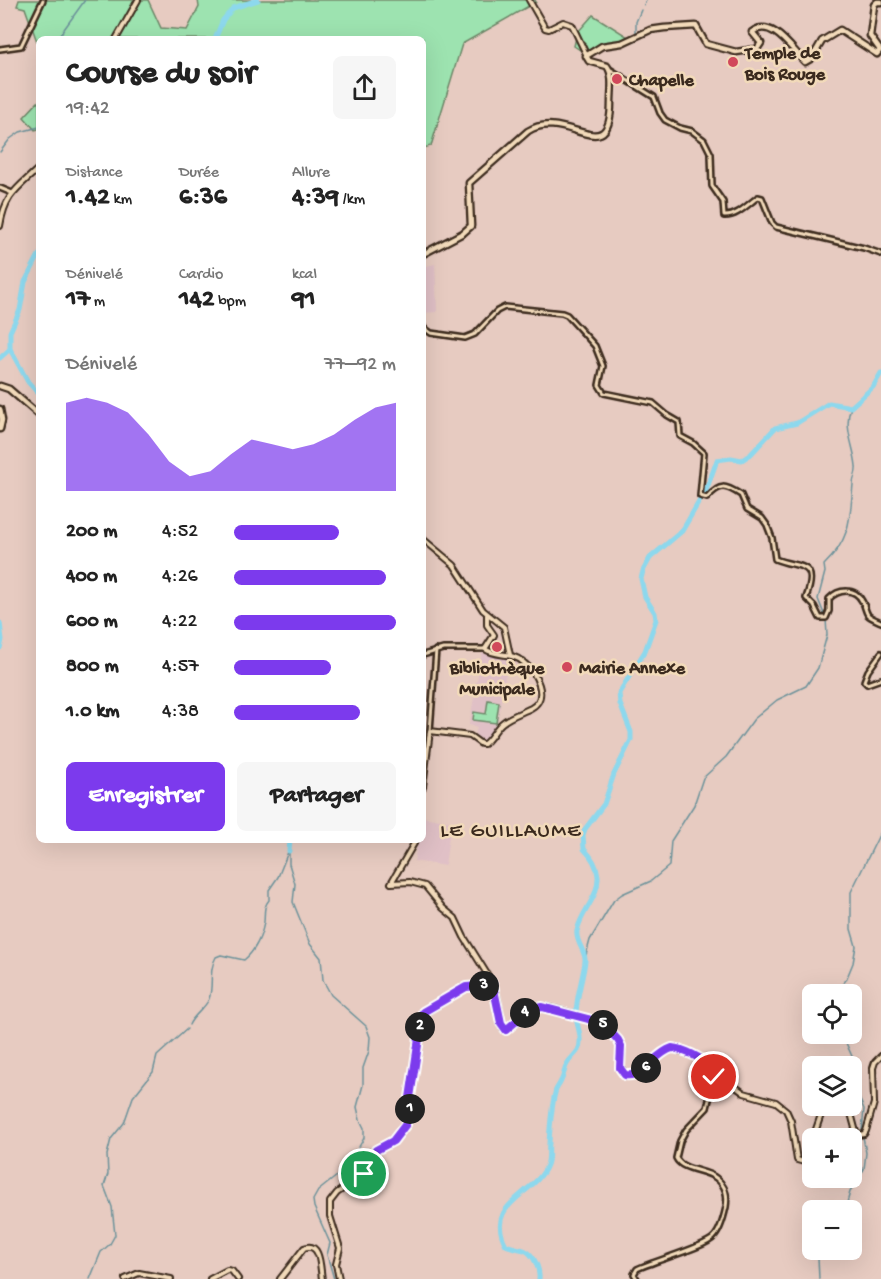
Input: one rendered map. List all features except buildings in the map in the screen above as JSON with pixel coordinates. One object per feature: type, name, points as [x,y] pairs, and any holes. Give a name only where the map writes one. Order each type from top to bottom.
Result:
[{"type":"main road","points":[[118,36],[138,0]]},
{"type":"main road","points":[[426,252],[464,233],[471,226],[468,188],[471,181],[528,131],[537,125],[549,124],[561,125],[592,135],[604,133],[608,128],[611,115],[609,69],[603,64],[587,59],[577,33],[568,23],[560,23],[549,29],[545,28],[530,0]]},
{"type":"main road","points":[[586,54],[605,44],[622,43],[650,30],[692,26],[697,27],[706,44],[732,51],[757,49],[761,43],[752,32],[765,28],[782,38],[806,62],[812,58],[822,41],[840,30],[873,52],[879,53],[879,48],[871,39],[870,32],[874,4],[881,2]]},
{"type":"main road","points":[[0,226],[4,205],[36,171]]},
{"type":"main road","points":[[0,386],[9,389],[36,412]]},
{"type":"main road","points":[[0,409],[2,420],[0,429]]},
{"type":"main road","points":[[426,542],[454,565],[487,615],[504,627],[510,655]]},
{"type":"main road","points":[[426,763],[430,731],[470,736],[484,744],[503,722],[532,707],[539,699],[538,682],[523,661],[510,655],[501,655],[485,649],[494,635],[487,625],[487,615]]},
{"type":"main road","points":[[414,843],[391,883],[410,882],[426,887],[442,908],[455,918],[464,938],[493,985],[504,1029],[509,1029],[529,1010],[545,1007],[604,1025],[621,1046],[620,1068],[625,1075],[639,1074],[660,1054],[672,1048],[696,1056],[714,1069],[717,1078],[727,1081],[744,1093],[776,1102],[786,1110],[791,1121],[797,1160],[802,1161]]},
{"type":"main road","points":[[339,1279],[336,1264],[340,1248],[330,1216],[330,1202],[337,1193],[364,1174],[376,1150],[393,1141],[406,1124],[422,1014],[466,987],[493,985]]},
{"type":"main road","points":[[852,1116],[858,1135],[864,1134],[874,1107],[873,1068],[881,1056]]},
{"type":"main road","points":[[280,1279],[308,1246],[316,1250],[322,1279]]},
{"type":"main road","points":[[210,1279],[227,1270],[232,1271],[238,1279]]},
{"type":"main road","points":[[125,1279],[139,1273],[171,1279]]},
{"type":"street","points":[[0,49],[21,46],[43,0]]},
{"type":"street","points":[[609,69],[654,97],[665,120],[692,131],[704,140],[711,154],[712,186],[723,201],[724,216],[730,216],[758,197],[762,198],[772,223],[776,227],[881,254]]},
{"type":"street","points":[[0,188],[12,194]]},
{"type":"street","points":[[426,329],[431,333],[465,338],[478,331],[497,311],[505,307],[552,311],[567,315],[595,346],[603,366],[599,382],[602,390],[609,395],[653,403],[667,415],[676,419],[679,423],[680,436],[693,443],[704,453],[700,496],[707,498],[716,488],[722,487],[741,495],[747,509],[767,525],[772,538],[775,560],[803,566],[807,570],[810,588],[806,598],[814,606],[820,618],[826,618],[829,614],[829,599],[840,591],[846,591],[859,597],[869,616],[881,622]]},
{"type":"street","points":[[426,654],[436,650],[485,649]]},
{"type":"street","points":[[430,731],[436,650]]},
{"type":"street","points":[[881,653],[864,681],[867,684],[881,679]]},
{"type":"street","points":[[637,1279],[634,1274],[637,1269],[708,1242],[718,1232],[727,1202],[723,1185],[710,1173],[679,1163],[676,1158],[680,1141],[686,1130],[707,1108],[717,1078]]},
{"type":"shaded area","points":[[435,264],[437,312],[426,313],[426,266]]},
{"type":"shaded area","points":[[482,653],[517,660],[516,667],[507,666],[497,724],[483,742],[475,736],[477,727],[469,725]]},
{"type":"shaded area","points":[[426,818],[451,822],[445,866],[414,861],[417,843],[426,843]]},
{"type":"green space","points":[[19,0],[148,0],[161,28],[187,30],[199,7],[198,0],[535,0],[536,2],[462,44],[431,146],[426,147],[426,36],[36,36],[36,39],[25,8],[17,6]]},
{"type":"green space","points":[[593,15],[633,40],[605,44],[586,54],[574,46],[577,33]]},
{"type":"green space","points":[[36,104],[36,130],[24,117]]},
{"type":"green space","points":[[488,700],[499,702],[496,723],[473,720],[474,712],[486,714]]},
{"type":"waterway","points":[[59,36],[85,0]]},
{"type":"waterway","points":[[216,36],[223,20],[233,8],[258,0]]},
{"type":"waterway","points":[[644,5],[646,0]]},
{"type":"waterway","points":[[636,34],[636,22],[641,10]]},
{"type":"waterway","points":[[623,45],[637,40]]},
{"type":"waterway","points":[[0,152],[10,139],[20,132],[36,128]]},
{"type":"waterway","points":[[0,358],[10,349],[10,332],[20,310],[25,282],[36,261]]},
{"type":"waterway","points":[[10,349],[28,382],[36,391]]},
{"type":"waterway","points":[[539,1279],[537,1266],[531,1255],[524,1250],[506,1245],[501,1231],[501,1219],[506,1209],[533,1184],[547,1165],[555,1091],[567,1064],[580,1046],[576,1008],[585,961],[577,931],[598,884],[597,868],[584,849],[583,835],[604,804],[614,774],[631,740],[631,732],[620,704],[619,693],[645,651],[656,620],[655,613],[645,597],[641,579],[643,571],[650,558],[682,531],[707,488],[717,460],[731,458],[742,460],[751,454],[775,428],[797,423],[829,403],[851,407],[873,387],[881,373]]},
{"type":"waterway","points":[[585,959],[590,940],[614,900],[651,881],[669,866],[671,841],[694,805],[703,778],[726,757],[754,719],[777,700],[806,686],[818,668],[827,635],[826,619],[818,599],[825,572],[824,565],[840,546],[848,528],[856,471],[848,422],[851,407]]},
{"type":"waterway","points":[[0,623],[2,640],[0,648]]},
{"type":"waterway","points":[[843,984],[853,963],[856,946],[851,929],[851,892],[881,831]]},
{"type":"waterway","points":[[289,851],[290,843]]},
{"type":"waterway","points":[[289,851],[289,864],[295,884],[293,902],[310,944],[321,958],[323,980],[331,995],[366,1026],[370,1037],[369,1051],[363,1068],[363,1085],[357,1107],[364,1128],[364,1138],[347,1168],[318,1191],[313,1200],[330,1243],[327,1255],[334,1279]]},
{"type":"waterway","points":[[189,1025],[209,999],[212,968],[216,957],[221,955],[244,960],[255,948],[263,927],[269,890],[278,877],[288,852]]},
{"type":"waterway","points":[[90,1279],[101,1252],[110,1244],[115,1235],[112,1207],[104,1186],[108,1174],[107,1155],[111,1139],[124,1123],[133,1097],[153,1072],[157,1056],[187,1029]]},
{"type":"waterway","points":[[846,1044],[855,1063],[859,1098],[864,1109],[862,1131],[866,1153],[864,1169],[848,1200]]},
{"type":"waterway","points":[[818,1260],[819,1279]]},
{"type":"place","name":"Temple de Bois Rouge","points":[[733,62]]},
{"type":"place","name":"Chapelle","points":[[617,79]]},
{"type":"place","name":"Bibliothèque Municipale","points":[[497,647]]},
{"type":"place","name":"Mairie Annexe","points":[[567,667]]},
{"type":"district","name":"LE GUILLAUME","points":[[511,829]]},
{"type":"route","points":[[364,1174],[376,1150],[393,1141],[406,1124],[423,1012],[466,987],[493,985],[501,1023],[506,1030],[529,1010],[545,1007],[604,1025],[621,1046],[620,1068],[625,1075],[639,1074],[660,1054],[672,1048],[696,1056],[705,1062],[714,1069],[714,1077]]}]
